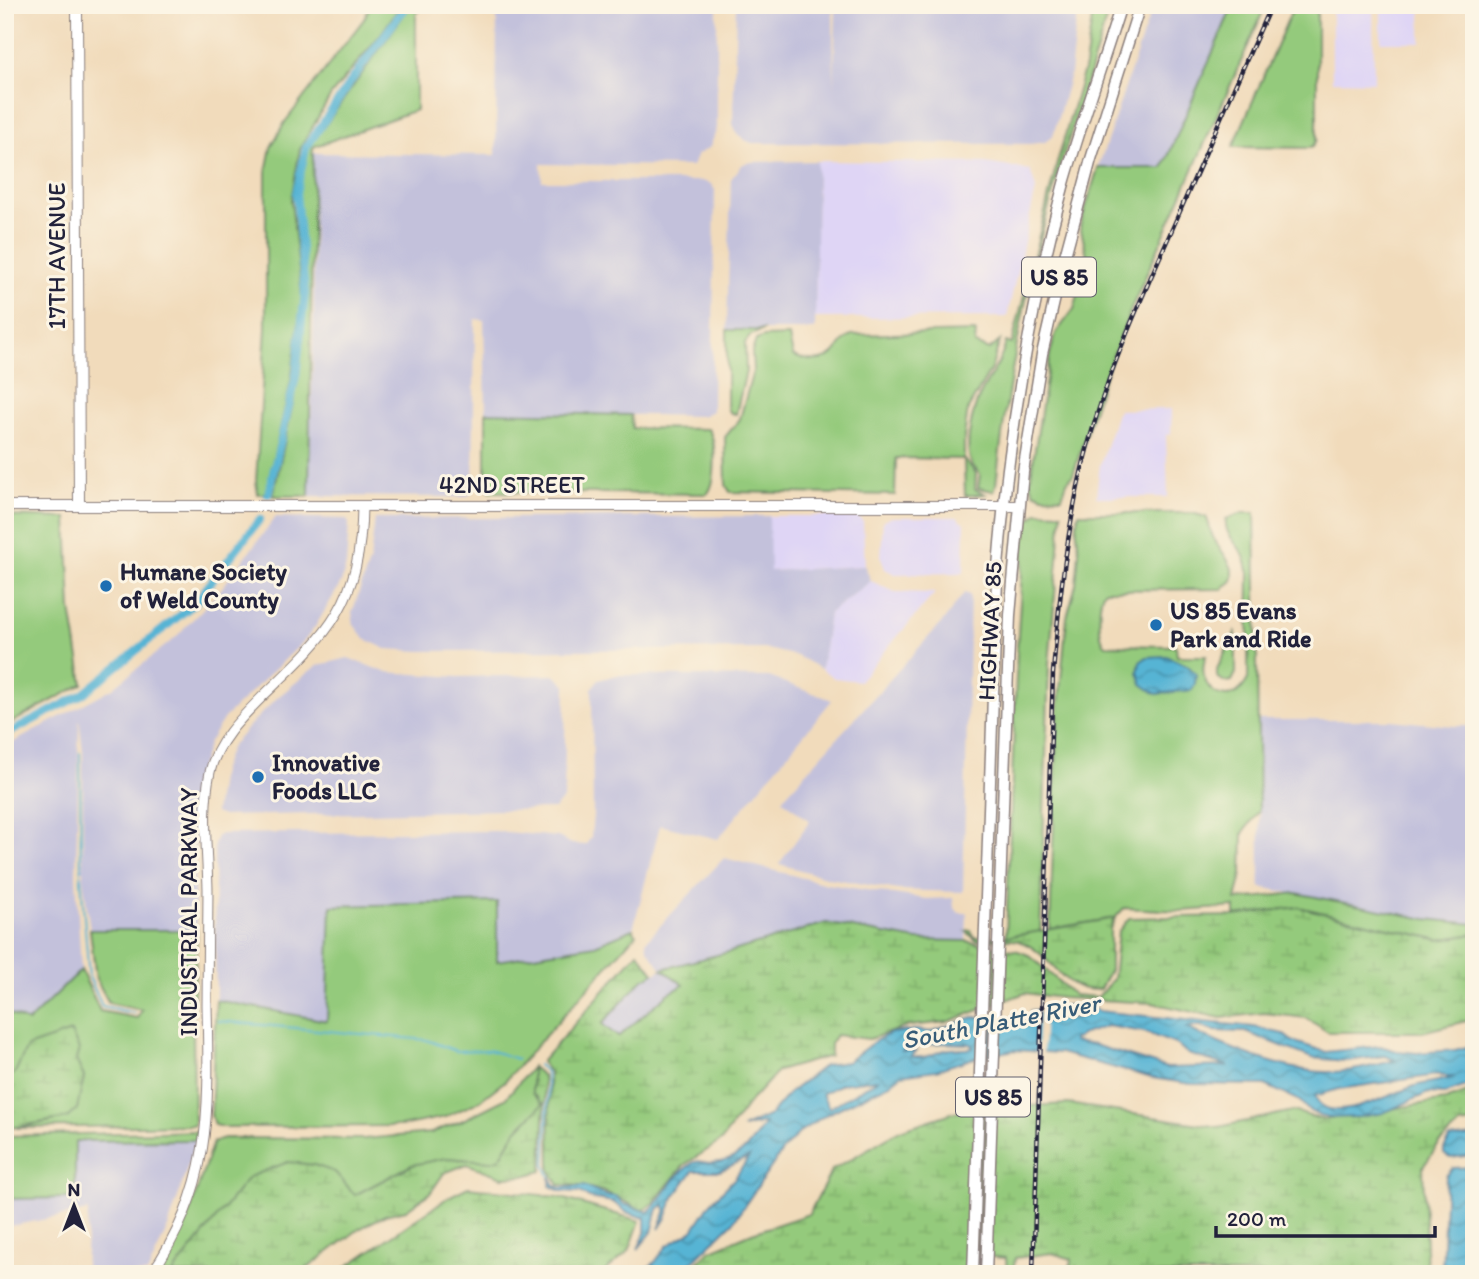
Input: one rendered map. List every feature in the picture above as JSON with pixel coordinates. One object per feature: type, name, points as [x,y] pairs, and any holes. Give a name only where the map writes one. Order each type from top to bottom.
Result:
[{"type":"highway","name":"HIGHWAY 85","points":[[973,1274],[997,579],[1003,506],[1017,397],[1043,268],[1072,156],[1121,5]]},
{"type":"highway","name":"HIGHWAY 85","points":[[986,1274],[1010,615],[1019,506],[1042,354],[1062,267],[1091,159],[1140,5]]},
{"type":"main road","name":"17TH AVENUE","points":[[77,5],[79,506]]},
{"type":"main road","name":"42ND STREET","points":[[5,506],[1019,506]]},
{"type":"street","name":"INDUSTRIAL PARKWAY","points":[[151,1274],[175,1236],[185,1214],[194,1191],[205,1143],[208,1061],[206,826],[210,771],[222,742],[320,640],[340,609],[349,591],[359,558],[362,506]]},
{"type":"shaded area","points":[[497,5],[717,5],[717,128],[710,147],[697,155],[692,166],[541,164],[542,181],[702,181],[711,184],[715,190],[712,411],[702,416],[486,412],[484,320],[475,319],[471,494],[465,497],[309,496],[314,316],[313,153],[496,155]]},
{"type":"shaded area","points":[[736,5],[833,5],[834,89],[836,5],[1078,5],[1070,74],[1053,136],[1045,142],[1030,144],[752,143],[735,132],[733,123]]},
{"type":"shaded area","points":[[1153,5],[1233,5],[1163,168],[1098,168]]},
{"type":"shaded area","points":[[1332,5],[1373,5],[1374,82],[1332,81]]},
{"type":"shaded area","points":[[1381,5],[1421,5],[1421,42],[1381,42]]},
{"type":"shaded area","points":[[817,161],[985,163],[1030,170],[1036,189],[1007,317],[815,318]]},
{"type":"shaded area","points":[[817,161],[815,330],[727,330],[731,179],[743,164],[752,162]]},
{"type":"shaded area","points":[[1172,409],[1171,434],[1166,435],[1168,497],[1096,497],[1100,465],[1118,410]]},
{"type":"shaded area","points":[[769,516],[858,516],[863,522],[865,566],[769,571]]},
{"type":"shaded area","points":[[769,516],[770,571],[865,566],[871,581],[829,613],[821,669],[797,656],[767,649],[386,649],[365,639],[354,625],[352,613],[370,560],[375,519]]},
{"type":"shaded area","points":[[276,517],[346,519],[349,523],[346,565],[341,583],[315,627],[304,641],[224,718],[209,742],[198,774],[195,796],[194,895],[197,930],[90,930],[83,878],[83,752],[79,718],[76,877],[81,970],[28,1022],[5,1012],[5,747],[113,688],[175,638],[218,593]]},
{"type":"shaded area","points":[[893,517],[957,517],[965,523],[964,573],[895,574],[885,569],[881,557],[883,520]]},
{"type":"shaded area","points":[[871,581],[895,592],[935,593],[859,681],[834,678],[821,669],[829,613]]},
{"type":"shaded area","points":[[965,592],[970,595],[963,892],[898,890],[829,878],[779,864],[810,821],[782,799],[944,620]]},
{"type":"shaded area","points":[[348,658],[385,672],[458,677],[554,675],[566,685],[564,798],[554,809],[223,816],[215,813],[221,771],[230,748],[278,697],[316,666]]},
{"type":"shaded area","points":[[617,675],[769,677],[832,700],[718,839],[660,825],[633,929],[595,945],[496,961],[497,902],[331,906],[328,1021],[216,1000],[214,845],[217,836],[496,831],[558,837],[572,844],[586,845],[591,837],[593,815],[592,688],[598,680]]},
{"type":"shaded area","points":[[1259,720],[1390,720],[1474,726],[1474,924],[1426,919],[1260,887]]},
{"type":"shaded area","points":[[724,858],[827,884],[927,899],[953,898],[954,907],[959,913],[967,913],[966,941],[917,940],[826,923],[664,969],[685,985],[666,995],[618,1038],[602,1025],[641,981],[662,969],[647,948],[646,941]]},
{"type":"shaded area","points":[[196,1140],[169,1225],[147,1274],[85,1274],[88,1211],[5,1227],[5,1199],[75,1198],[74,1141]]},
{"type":"green space","points":[[370,5],[401,5],[331,95],[300,149],[291,200],[302,297],[291,381],[266,491],[258,494],[256,481],[266,329],[266,172],[271,147],[285,122],[364,19]]},
{"type":"green space","points":[[411,5],[423,5],[416,15],[416,110],[313,147],[309,496],[273,496],[299,375],[307,293],[298,194],[309,148]]},
{"type":"green space","points":[[1094,5],[1110,5],[1037,253],[1012,369],[996,485],[994,491],[978,488],[980,474],[973,466],[968,449],[972,418],[1006,342],[1012,344],[1056,167],[1085,66]]},
{"type":"green space","points":[[1233,5],[1266,5],[1132,307],[1101,386],[1073,475],[1067,482],[1062,497],[1043,496],[1034,492],[1030,481],[1050,354],[1056,333],[1074,309],[1088,259],[1080,226],[1098,168],[1163,168]]},
{"type":"green space","points":[[1294,5],[1317,5],[1317,140],[1309,148],[1233,147]]},
{"type":"green space","points":[[727,330],[764,330],[751,335],[745,343],[746,371],[736,414],[727,409]]},
{"type":"green space","points":[[976,332],[975,344],[989,350],[1000,341],[991,369],[968,409],[964,459],[896,458],[895,495],[730,492],[726,485],[725,437],[740,419],[753,371],[752,352],[756,340],[789,336],[793,356],[816,361],[832,355],[851,335]]},
{"type":"green space","points":[[486,412],[631,415],[632,428],[708,429],[714,451],[713,481],[707,494],[490,492],[486,486]]},
{"type":"green space","points":[[964,459],[976,473],[975,489],[985,494],[965,496]]},
{"type":"green space","points":[[1038,512],[1062,513],[1049,664],[1040,938],[1006,937],[1024,538],[1028,521]]},
{"type":"green space","points":[[1079,513],[1192,513],[1206,517],[1213,536],[1233,571],[1233,577],[1224,589],[1105,590],[1101,601],[1100,626],[1106,645],[1176,646],[1177,656],[1206,656],[1203,668],[1209,687],[1224,696],[1232,695],[1241,689],[1248,679],[1249,574],[1243,554],[1228,532],[1226,519],[1243,513],[1255,513],[1259,811],[1243,833],[1242,874],[1236,900],[1296,893],[1426,919],[1474,924],[1474,934],[1440,940],[1298,907],[1235,916],[1235,907],[1181,911],[1124,908],[1115,918],[1050,929],[1058,711],[1067,617],[1076,584],[1079,552],[1076,524]]},
{"type":"green space","points":[[5,516],[67,518],[71,609],[83,684],[5,726]]},
{"type":"green space","points":[[1236,631],[1236,673],[1232,681],[1225,682],[1217,677],[1217,669]]},
{"type":"green space","points":[[497,902],[497,961],[595,945],[633,929],[636,934],[505,1081],[478,1102],[445,1117],[401,1126],[214,1125],[211,1115],[216,1000],[327,1021],[331,906]]},
{"type":"green space","points":[[1298,907],[1440,940],[1474,934],[1474,1019],[1422,1032],[1328,1032],[1306,1018],[1264,1013],[1221,1018],[1152,1003],[1025,993],[947,1022],[909,1026],[869,1039],[836,1035],[830,1044],[830,1056],[778,1071],[748,1104],[721,1141],[684,1165],[654,1202],[643,1211],[612,1195],[593,1189],[559,1185],[550,1170],[549,1072],[541,1062],[638,952],[654,973],[641,981],[602,1024],[618,1037],[668,994],[684,985],[662,969],[826,923],[917,940],[966,941],[1018,951],[1029,955],[1074,995],[1098,997],[1113,979],[1118,932],[1129,918],[1235,916]]},
{"type":"green space","points":[[1115,918],[1110,929],[1110,970],[1100,989],[1076,986],[1031,947],[1021,942],[1005,939],[976,940],[966,931],[971,930],[974,937],[1006,937]]},
{"type":"green space","points":[[90,930],[197,930],[193,1014],[194,1125],[16,1128],[66,1118],[84,1077],[75,1060],[27,1047],[15,1073],[5,1079],[5,1012],[28,1022],[81,970],[100,1011],[137,1018],[142,1010],[109,1003],[96,979]]},
{"type":"green space","points":[[71,1032],[79,1049],[76,1060],[84,1077],[77,1109],[67,1118],[5,1129],[5,1079],[15,1073],[27,1047]]},
{"type":"green space","points":[[532,1067],[532,1093],[543,1104],[516,1131],[500,1158],[494,1161],[412,1165],[355,1195],[249,1177],[172,1274],[156,1274],[185,1226],[213,1142],[224,1138],[363,1139],[431,1133],[505,1099]]},
{"type":"green space","points":[[532,1067],[543,1076],[545,1100],[542,1171],[524,1176],[502,1177],[467,1164],[444,1173],[431,1192],[406,1210],[385,1215],[359,1229],[300,1274],[172,1274],[249,1177],[288,1162],[314,1165],[335,1172],[355,1195],[412,1165],[446,1158],[493,1161],[500,1158],[516,1131],[543,1104],[532,1093]]},
{"type":"green space","points":[[1474,1090],[1474,1123],[1460,1125],[1439,1144],[1423,1167],[1427,1274],[1068,1274],[1072,1259],[1052,1253],[1015,1258],[1013,1274],[1007,1274],[1006,1258],[967,1255],[964,1274],[686,1274],[709,1251],[809,1214],[832,1170],[900,1130],[964,1109],[1068,1104],[1219,1127],[1293,1111],[1323,1120],[1446,1100]]},
{"type":"green space","points":[[197,1131],[196,1140],[75,1141],[75,1198],[5,1199],[5,1136]]},
{"type":"green space","points":[[468,1187],[558,1197],[640,1221],[629,1251],[602,1274],[336,1274],[450,1196]]},
{"type":"water","points":[[1166,656],[1187,665],[1196,674],[1192,690],[1156,694],[1142,684],[1138,672],[1140,662],[1147,657]]},
{"type":"water","name":"South Platte River","points":[[1067,1005],[1088,1005],[1098,1011],[1254,1027],[1283,1034],[1292,1041],[1326,1052],[1380,1046],[1417,1053],[1455,1050],[1474,1045],[1474,1083],[1444,1094],[1428,1093],[1383,1113],[1329,1118],[1308,1110],[1300,1101],[1265,1085],[1191,1084],[1152,1078],[1060,1053],[1014,1050],[936,1070],[901,1075],[890,1084],[829,1113],[801,1131],[783,1150],[733,1222],[695,1259],[675,1274],[641,1274],[667,1246],[693,1230],[710,1204],[735,1178],[749,1157],[720,1171],[693,1171],[674,1197],[659,1229],[666,1209],[664,1204],[658,1209],[652,1232],[638,1249],[645,1233],[645,1218],[626,1212],[613,1202],[589,1198],[580,1192],[560,1191],[550,1186],[550,1176],[555,1186],[584,1186],[607,1196],[616,1196],[623,1204],[648,1212],[691,1164],[699,1161],[721,1162],[744,1150],[765,1123],[742,1128],[770,1115],[789,1093],[825,1065],[847,1062],[875,1041],[891,1033],[916,1030],[930,1032],[973,1017],[1022,1019],[1029,1016],[1030,1011]],"holes":[[[1079,1011],[1087,1016],[1046,1022],[1045,1017],[1050,1012]],[[1107,1026],[1144,1032],[1178,1045],[1188,1054],[1228,1066],[1167,1068],[1094,1045],[1074,1042],[1073,1039]],[[1199,1026],[1214,1031],[1246,1032],[1312,1058],[1346,1061],[1385,1056],[1395,1060],[1360,1069],[1310,1071],[1255,1057],[1187,1028]],[[970,1044],[973,1048],[950,1049],[926,1057],[911,1056],[917,1051],[901,1051],[920,1045]],[[1437,1075],[1452,1077],[1415,1086],[1347,1109],[1333,1110],[1322,1106],[1315,1096],[1339,1089]],[[879,1079],[829,1108],[822,1094],[841,1084]]]},
{"type":"water","points":[[1474,1136],[1474,1155],[1450,1158],[1444,1154],[1450,1139]]},
{"type":"water","points":[[1474,1167],[1474,1274],[1442,1274],[1446,1176],[1453,1168]]},
{"type":"pier","points":[[1039,1004],[1045,1004],[1043,1056],[1037,1056]]},
{"type":"waterway","points":[[268,494],[296,376],[305,293],[296,193],[306,148],[407,5]]},
{"type":"waterway","points":[[5,735],[83,694],[194,604],[260,519]]},
{"type":"waterway","points":[[80,753],[81,879],[89,977],[102,1006],[135,1013]]},
{"type":"waterway","points":[[218,1021],[427,1040],[456,1051],[489,1050],[517,1059]]},
{"type":"waterway","points":[[538,1065],[546,1072],[548,1098],[545,1165],[550,1176]]},
{"type":"railway","points":[[1033,1274],[1053,673],[1073,510],[1093,428],[1123,344],[1271,5]]},
{"type":"place","name":"Humane Society of Weld County","points":[[106,586]]},
{"type":"place","name":"US 85 Evans Park and Ride","points":[[1156,625]]},
{"type":"place","name":"Innovative Foods LLC","points":[[258,777]]}]
